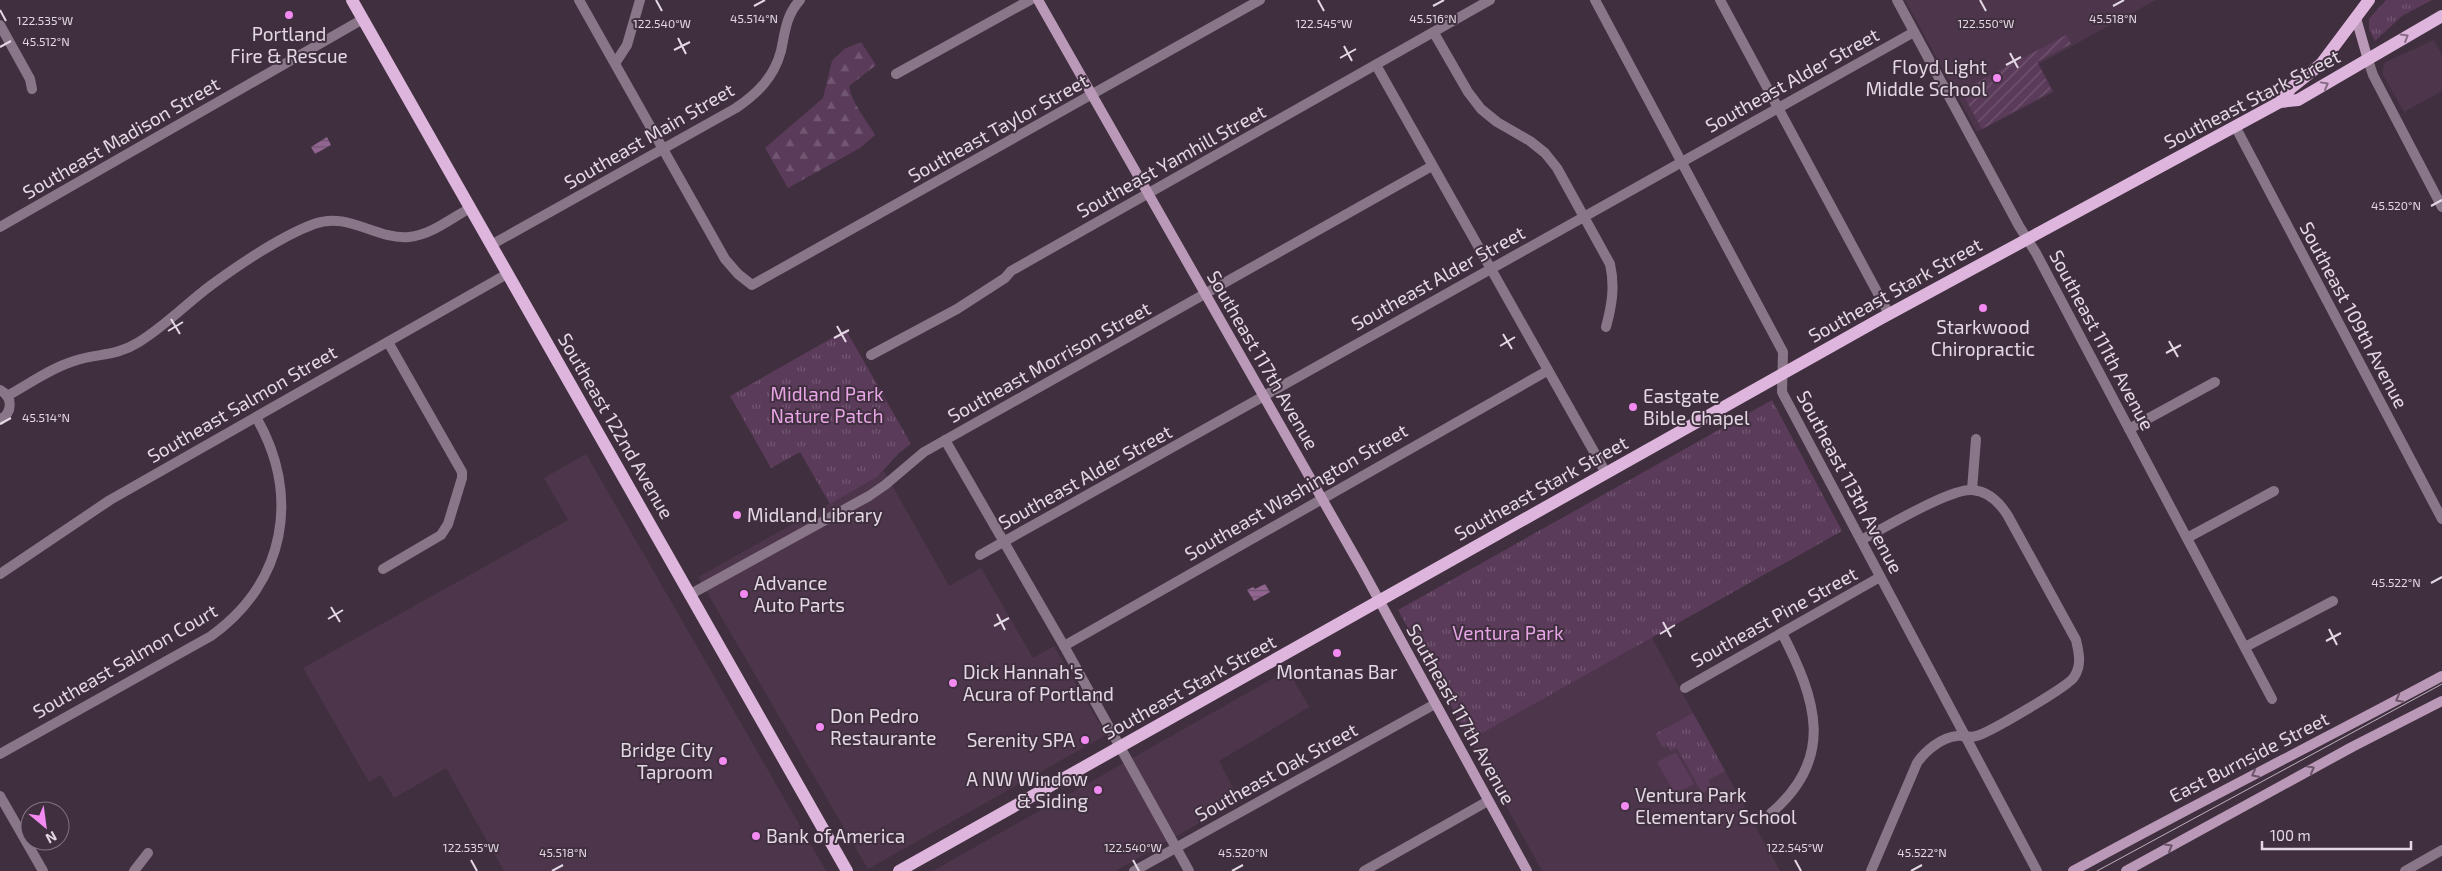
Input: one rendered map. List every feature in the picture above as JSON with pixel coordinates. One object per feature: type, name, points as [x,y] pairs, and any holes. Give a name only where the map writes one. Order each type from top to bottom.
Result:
[{"type":"main road","name":"Southeast 122nd Avenue","points":[[352,0],[847,871]]},
{"type":"main road","points":[[2280,102],[2291,88],[2321,64],[2369,0]]},
{"type":"main road","name":"Southeast Stark Street","points":[[899,871],[1888,314],[2280,102],[2298,100],[2442,16]]},
{"type":"street","points":[[579,0],[664,149]]},
{"type":"street","points":[[616,62],[627,46],[640,0]]},
{"type":"street","name":"Southeast Main Street","points":[[491,245],[664,149],[755,95],[770,79],[777,63],[787,20],[800,0]]},
{"type":"street","points":[[896,74],[1030,0]]},
{"type":"street","name":"Southeast 117th Avenue","points":[[1038,0],[1379,600],[1527,871]]},
{"type":"street","name":"Southeast Taylor Street","points":[[664,149],[725,259],[738,274],[752,285],[1093,96],[1260,0]]},
{"type":"street","name":"Southeast Yamhill Street","points":[[871,354],[957,309],[1005,278],[1011,271],[1490,0]]},
{"type":"street","name":"Southeast 113th Avenue","points":[[1595,0],[1784,353],[1782,392],[2036,871]]},
{"type":"street","points":[[1720,0],[1888,314]]},
{"type":"street","name":"Southeast 111th Avenue","points":[[1896,0],[2027,238],[2272,699]]},
{"type":"street","points":[[2356,18],[2373,75],[2442,207]]},
{"type":"street","name":"Southeast Madison Street","points":[[0,227],[363,19]]},
{"type":"street","points":[[0,25],[30,79],[32,89]]},
{"type":"street","name":"Southeast Alder Street","points":[[980,556],[1914,32]]},
{"type":"street","points":[[1434,33],[1468,92],[1481,109],[1545,153],[1557,168],[1604,251],[1614,280],[1612,308],[1606,327]]},
{"type":"street","points":[[1376,66],[1606,473]]},
{"type":"street","name":"Southeast 109th Avenue","points":[[2235,126],[2442,520]]},
{"type":"street","name":"Southeast Morrison Street","points":[[689,595],[885,486],[914,458],[944,440],[1206,295],[1432,166]]},
{"type":"street","points":[[0,420],[5,417],[10,406],[4,393],[76,360],[108,356],[138,343],[238,266],[312,225],[340,220],[395,236],[407,237],[420,235],[431,230],[470,208]]},
{"type":"street","name":"Southeast Salmon Street","points":[[0,574],[110,500],[507,274]]},
{"type":"street","points":[[383,569],[442,535],[448,524],[462,478],[462,472],[388,342]]},
{"type":"street","name":"Southeast Washington Street","points":[[1064,646],[1547,371]]},
{"type":"street","points":[[2129,429],[2215,382]]},
{"type":"street","name":"Southeast Salmon Court","points":[[0,754],[211,636],[237,615],[251,598],[263,579],[273,556],[281,516],[278,471],[272,450],[256,417]]},
{"type":"street","points":[[1972,490],[1976,439]]},
{"type":"street","points":[[944,440],[1064,646],[1189,871]]},
{"type":"street","points":[[1861,540],[1949,495],[1972,490],[1982,492],[1999,502],[2008,516],[2076,640],[2079,666],[2075,676],[2062,690],[1977,736],[1956,736],[1937,744],[1923,754],[1917,763],[1871,871]]},
{"type":"street","points":[[2187,538],[2274,491]]},
{"type":"street","name":"Southeast Pine Street","points":[[1685,688],[1880,577]]},
{"type":"street","points":[[2244,647],[2333,600]]},
{"type":"street","points":[[1771,813],[1790,794],[1804,772],[1810,753],[1815,723],[1807,687],[1782,633]]},
{"type":"street","name":"East Burnside Street","points":[[2073,871],[2167,818],[2318,743],[2442,676]]},
{"type":"street","name":"East Burnside Street","points":[[2126,871],[2352,747],[2442,701]]},
{"type":"street","name":"Southeast Oak Street","points":[[1134,871],[1435,704]]},
{"type":"street","points":[[0,796],[43,871]]},
{"type":"street","points":[[1364,871],[1488,801]]},
{"type":"street","points":[[2405,871],[2416,868],[2442,850]]},
{"type":"street","points":[[134,871],[148,853]]},
{"type":"shaded area","name":"Floyd Light Middle School","points":[[1905,0],[2156,0],[2039,64],[2054,92],[1977,132]]},
{"type":"shaded area","points":[[2434,40],[2442,55],[2442,91],[2404,112],[2383,75],[2383,67],[2386,62]]},
{"type":"shaded area","points":[[327,137],[331,145],[315,154],[311,147]]},
{"type":"shaded area","points":[[586,454],[826,871],[504,871],[446,768],[394,798],[381,775],[369,782],[303,668],[568,520],[544,478]]},
{"type":"shaded area","points":[[884,471],[949,586],[981,568],[1033,658],[1054,646],[1106,735],[868,869],[698,577],[872,480]]},
{"type":"shaded area","points":[[1265,584],[1270,592],[1254,601],[1247,590],[1253,587],[1255,589]]},
{"type":"shaded area","name":"Ventura Park Elementary School","points":[[1652,638],[1780,871],[1542,871],[1470,740]]},
{"type":"shaded area","points":[[1288,670],[1309,707],[1219,761],[1239,800],[1116,871],[933,871]]},
{"type":"green space","points":[[2386,0],[2432,0],[2402,16],[2375,41],[2369,29],[2369,19]]},
{"type":"green space","points":[[2066,35],[2071,44],[2037,62],[2052,91],[1982,129],[1961,91]]},
{"type":"green space","points":[[861,42],[876,65],[849,86],[856,105],[875,135],[860,148],[788,188],[765,148],[823,98],[832,61],[844,49]]},
{"type":"green space","name":"Midland Park Nature Patch","points":[[846,330],[911,444],[899,453],[877,477],[830,504],[800,452],[771,468],[730,396]]},
{"type":"green space","name":"Ventura Park","points":[[1772,400],[1842,531],[1470,740],[1398,610]]},
{"type":"green space","points":[[1693,713],[1725,771],[1708,780],[1712,788],[1702,793],[1677,748],[1670,751],[1667,745],[1663,748],[1655,734]]},
{"type":"green space","points":[[1676,752],[1694,784],[1675,794],[1657,762]]},
{"type":"tram line","points":[[2097,871],[2442,684]]},
{"type":"place","name":"Portland Fire & Rescue","points":[[289,15]]},
{"type":"place","name":"Floyd Light Middle School","points":[[1997,78]]},
{"type":"place","name":"Starkwood Chiropractic","points":[[1983,308]]},
{"type":"place","name":"Eastgate Bible Chapel","points":[[1633,407]]},
{"type":"place","name":"Midland Library","points":[[737,515]]},
{"type":"place","name":"Advance Auto Parts","points":[[744,594]]},
{"type":"place","name":"Montanas Bar","points":[[1337,653]]},
{"type":"place","name":"Dick Hannah's Acura of Portland","points":[[953,683]]},
{"type":"place","name":"Don Pedro Restaurante","points":[[820,727]]},
{"type":"place","name":"Serenity SPA","points":[[1085,740]]},
{"type":"place","name":"Bridge City Taproom","points":[[723,761]]},
{"type":"place","name":"A NW Window & Siding","points":[[1098,790]]},
{"type":"place","name":"Ventura Park Elementary School","points":[[1625,806]]},
{"type":"place","name":"Bank of America","points":[[756,836]]}]
